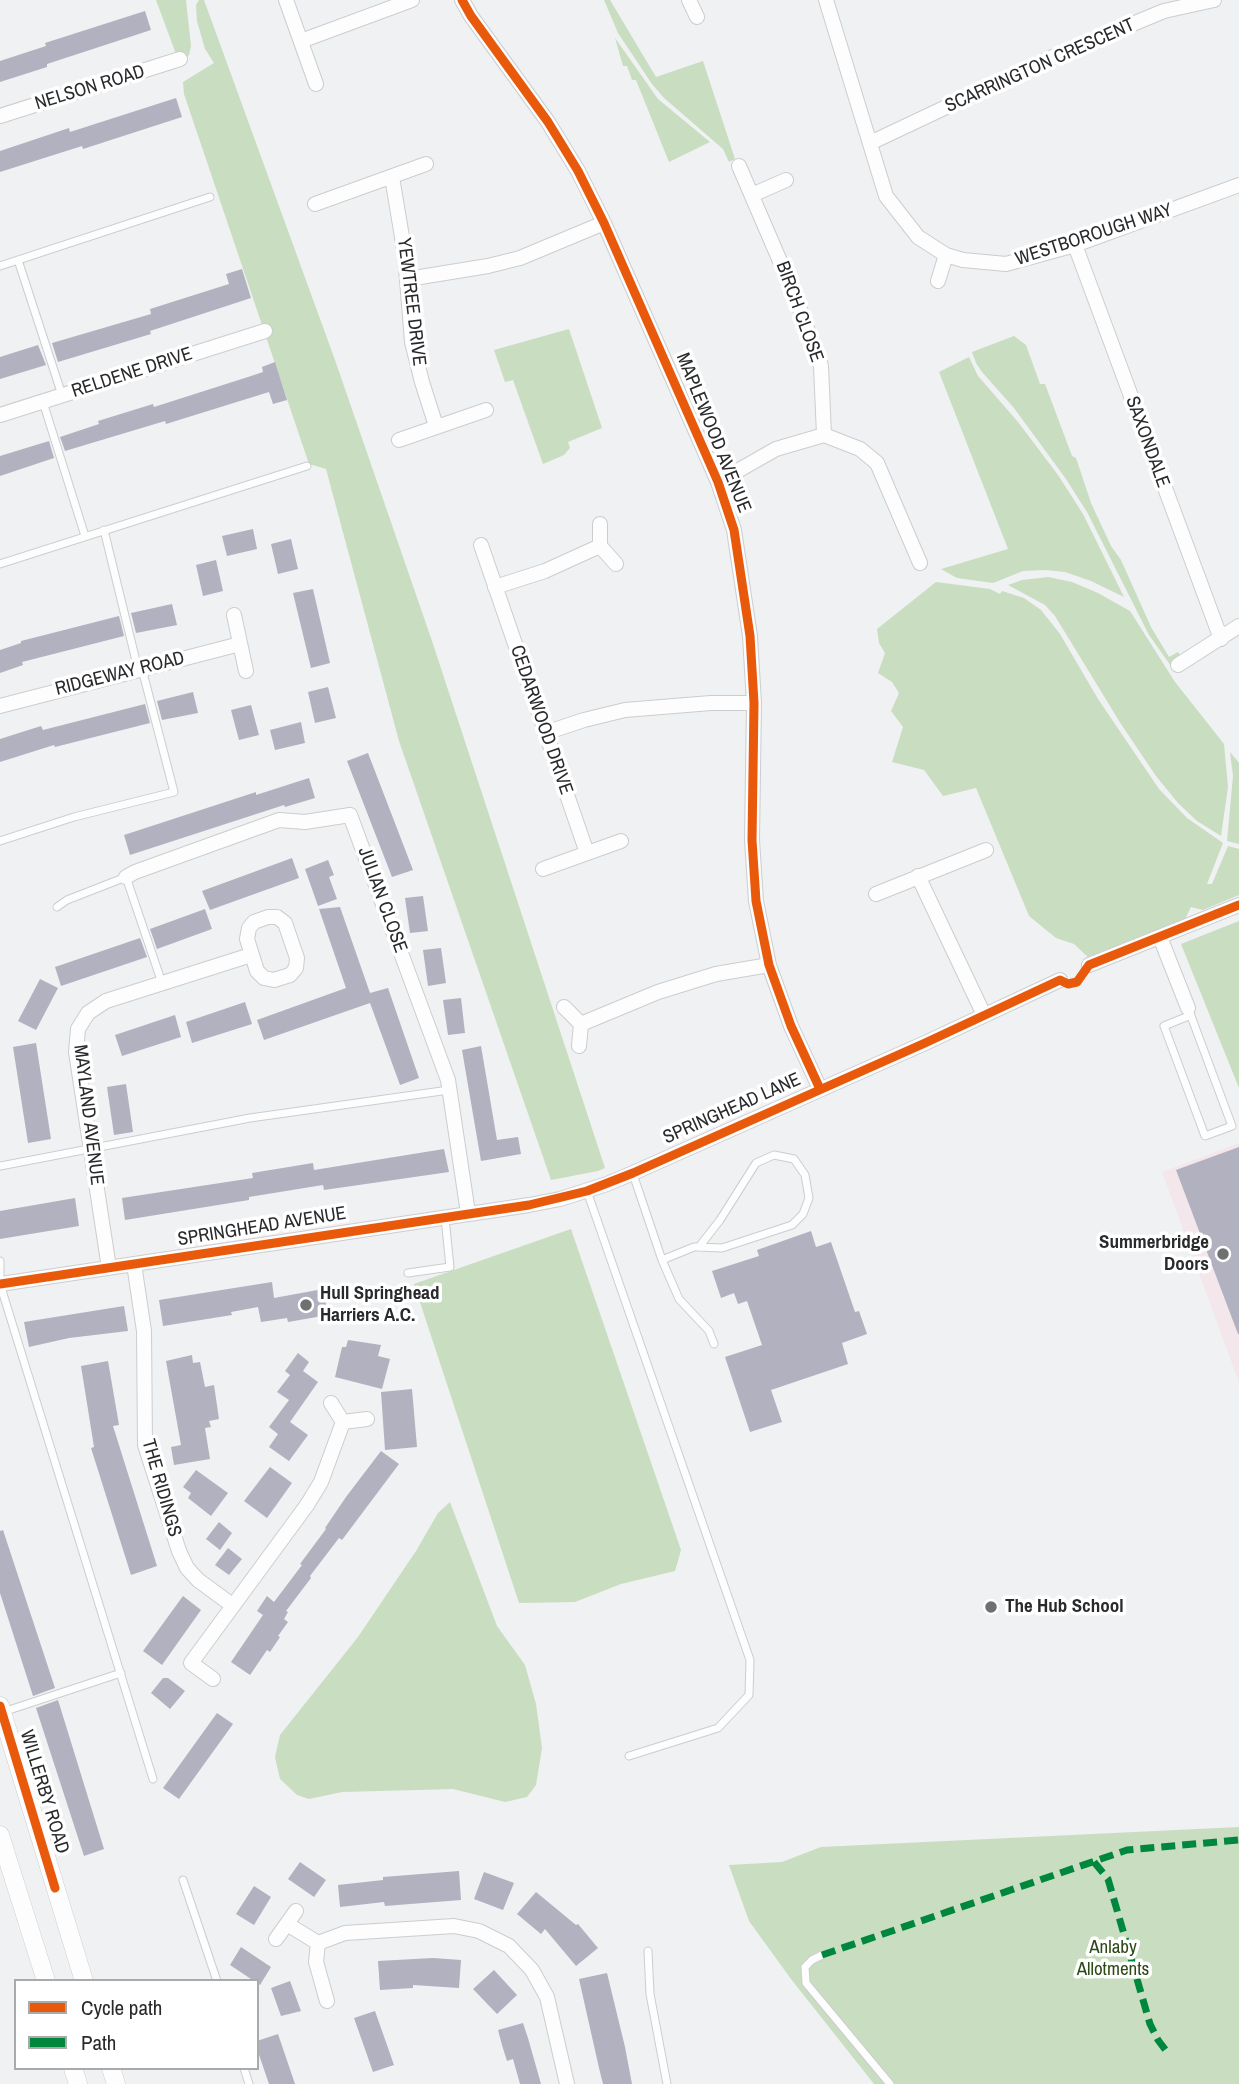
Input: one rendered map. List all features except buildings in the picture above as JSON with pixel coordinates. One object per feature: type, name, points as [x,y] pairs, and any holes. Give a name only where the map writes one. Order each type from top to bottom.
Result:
[{"type":"street","points":[[286,0],[316,84]]},
{"type":"street","points":[[301,41],[412,0]]},
{"type":"street","name":"MAPLEWOOD AVENUE","points":[[461,0],[548,122],[578,171],[604,223],[718,482],[734,530],[750,636],[754,703],[752,840],[756,901],[769,965],[791,1026],[820,1090]]},
{"type":"street","points":[[689,0],[697,16]]},
{"type":"street","name":"WESTBOROUGH WAY","points":[[826,0],[886,196],[918,237],[946,255],[963,260],[1006,264],[1075,244],[1239,185]]},
{"type":"street","name":"SCARRINGTON CRESCENT","points":[[870,143],[1048,59],[1164,11],[1214,0]]},
{"type":"street","name":"NELSON ROAD","points":[[0,116],[180,59]]},
{"type":"street","points":[[315,204],[426,164]]},
{"type":"street","name":"BIRCH CLOSE","points":[[739,166],[795,296],[821,366],[824,435]]},
{"type":"street","name":"YEWTREE DRIVE","points":[[392,177],[408,279],[412,342],[436,426]]},
{"type":"street","points":[[752,195],[786,180]]},
{"type":"street","points":[[408,279],[520,258],[604,223]]},
{"type":"street","name":"SAXONDALE","points":[[1075,244],[1221,639]]},
{"type":"street","points":[[939,281],[946,255]]},
{"type":"street","name":"RELDENE DRIVE","points":[[0,415],[265,331]]},
{"type":"street","points":[[399,440],[486,410]]},
{"type":"street","points":[[718,482],[776,449],[824,435],[860,449],[877,463],[920,563]]},
{"type":"street","points":[[600,524],[600,547],[616,564]]},
{"type":"street","name":"CEDARWOOD DRIVE","points":[[481,545],[587,853]]},
{"type":"street","points":[[495,587],[545,571],[600,547]]},
{"type":"street","points":[[234,615],[246,671]]},
{"type":"street","points":[[1178,665],[1239,626]]},
{"type":"street","name":"RIDGEWAY ROAD","points":[[0,706],[240,644]]},
{"type":"street","points":[[545,733],[625,710],[710,703],[754,703]]},
{"type":"street","name":"JULIAN CLOSE","points":[[126,877],[279,820],[305,822],[350,815],[448,1080],[468,1213]]},
{"type":"street","points":[[543,869],[621,841]]},
{"type":"street","points":[[876,894],[985,850]]},
{"type":"street","points":[[918,876],[984,1015]]},
{"type":"street","points":[[1089,965],[1239,905]]},
{"type":"street","points":[[277,917],[285,923],[297,958],[296,968],[290,975],[274,980],[264,978],[257,971],[251,955],[247,939],[249,928],[254,922],[277,917]]},
{"type":"street","points":[[1160,937],[1189,1012]]},
{"type":"street","name":"MAYLAND AVENUE","points":[[109,1268],[76,1052],[79,1029],[89,1013],[106,1001],[251,955]]},
{"type":"street","points":[[581,1024],[658,992],[716,974],[769,965]]},
{"type":"street","name":"SPRINGHEAD LANE","points":[[529,1205],[587,1191],[633,1173],[1060,980]]},
{"type":"street","points":[[564,1007],[581,1024]]},
{"type":"street","points":[[579,1046],[581,1024]]},
{"type":"street","name":"SPRINGHEAD AVENUE","points":[[0,1284],[529,1205]]},
{"type":"street","name":"THE RIDINGS","points":[[134,1264],[144,1331],[144,1428],[148,1454],[187,1568],[198,1580],[232,1605]]},
{"type":"street","points":[[331,1404],[343,1422]]},
{"type":"street","points":[[343,1422],[367,1419]]},
{"type":"street","points":[[213,1679],[191,1663],[307,1505],[321,1482],[343,1422]]},
{"type":"street","name":"WILLERBY ROAD","points":[[1,1709],[83,1979]]},
{"type":"street","points":[[0,1835],[45,1979]]},
{"type":"street","points":[[276,1939],[296,1911]]},
{"type":"street","points":[[287,1924],[318,1943]]},
{"type":"street","points":[[318,1943],[345,1933],[454,1926],[479,1931],[509,1946],[532,1970],[547,1997],[567,2084]]},
{"type":"street","points":[[318,1943],[316,1962],[327,2001]]},
{"type":"lane","points":[[0,266],[210,197]]},
{"type":"lane","points":[[18,260],[62,395]]},
{"type":"lane","points":[[43,402],[85,536]]},
{"type":"lane","points":[[0,564],[307,466]]},
{"type":"lane","points":[[0,841],[74,817],[174,792],[104,530]]},
{"type":"lane","points":[[57,907],[67,900],[126,877],[162,983]]},
{"type":"lane","points":[[1189,1012],[1232,1126],[1205,1136],[1164,1026],[1189,1012]]},
{"type":"lane","points":[[0,1166],[250,1118],[450,1090]]},
{"type":"lane","points":[[662,1260],[699,1247],[722,1248],[792,1225],[803,1214],[809,1198],[805,1175],[794,1159],[774,1155],[756,1163],[720,1220],[699,1247]]},
{"type":"lane","points":[[633,1173],[662,1260],[679,1299],[709,1331],[714,1344]]},
{"type":"lane","points":[[587,1191],[750,1660],[749,1695],[718,1728],[629,1756]]},
{"type":"lane","points":[[408,1273],[450,1267],[444,1217]]},
{"type":"lane","points":[[0,1261],[0,1284],[153,1779]]},
{"type":"lane","points":[[1,1709],[121,1673]]},
{"type":"lane","points":[[183,1880],[214,1979]]},
{"type":"lane","points":[[648,1951],[650,1994],[667,2084]]},
{"type":"lane","points":[[822,1955],[805,1967],[806,1983],[890,2084]]},
{"type":"shaded area","name":"Summerbridge Doors","points":[[1239,1143],[1239,1383],[1162,1172]]},
{"type":"green space","points":[[156,0],[186,0],[191,46],[189,55],[179,62]]},
{"type":"green space","points":[[199,0],[204,0],[335,360],[432,641],[605,1168],[598,1171],[551,1180],[399,741],[326,469],[309,464],[184,94],[183,82],[214,63],[205,49],[197,21],[196,5]]},
{"type":"green space","points":[[604,0],[610,0],[656,77],[703,61],[735,159],[729,162],[723,149],[664,98],[652,84],[618,33]]},
{"type":"green space","points":[[615,38],[658,99],[710,142],[669,162],[636,80],[632,80],[627,66],[623,66]]},
{"type":"green space","points":[[569,329],[602,428],[568,442],[570,448],[564,455],[543,464],[513,380],[505,382],[494,350]]},
{"type":"green space","points":[[1014,336],[1026,345],[1040,384],[1045,384],[1072,456],[1076,458],[1091,503],[1111,546],[1121,560],[1151,627],[1169,657],[1178,652],[1182,659],[1175,665],[1171,666],[1149,635],[1087,512],[1066,479],[1014,408],[976,363],[972,352]]},
{"type":"green space","points":[[969,357],[978,376],[1018,422],[1058,475],[1083,514],[1124,597],[1065,572],[1023,571],[993,583],[957,578],[941,569],[1008,549],[939,372]]},
{"type":"green space","points":[[1048,577],[1072,582],[1130,611],[1175,682],[1224,744],[1228,787],[1221,836],[1197,821],[1156,776],[1055,616],[1045,605],[1008,585],[1022,580]]},
{"type":"green space","points":[[936,582],[990,589],[1000,594],[1002,591],[1024,598],[1041,610],[1060,634],[1098,699],[1159,789],[1187,818],[1223,843],[1207,884],[1212,884],[1228,846],[1239,849],[1239,895],[1203,910],[1191,907],[1183,923],[1090,959],[1074,944],[1056,938],[1029,916],[976,788],[943,796],[924,770],[892,762],[903,727],[891,711],[899,693],[892,682],[878,673],[885,653],[879,643],[877,629]]},
{"type":"green space","points":[[1230,752],[1239,763],[1239,844],[1227,841],[1233,776]]},
{"type":"green space","points":[[1239,921],[1239,1088],[1181,944]]},
{"type":"green space","points":[[571,1229],[681,1550],[675,1571],[621,1584],[575,1602],[519,1603],[414,1284]]},
{"type":"green space","points":[[450,1502],[497,1626],[525,1665],[536,1704],[542,1748],[536,1785],[527,1797],[505,1802],[453,1789],[342,1792],[309,1799],[297,1795],[280,1779],[275,1757],[280,1735],[358,1637],[416,1551],[438,1513]]},
{"type":"green space","name":"Anlaby Allotments","points":[[1239,1827],[1239,2084],[874,2084],[749,1921],[729,1865],[782,1862],[821,1847]]},
{"type":"marked path","points":[[822,1955],[1127,1850],[1239,1840]]},
{"type":"marked path","points":[[1094,1862],[1108,1879],[1150,2024],[1167,2052]]},
{"type":"cycle path","points":[[462,0],[548,122],[578,171],[604,223],[718,482],[734,530],[750,636],[754,703],[752,840],[756,901],[769,965],[791,1026],[820,1089]]},
{"type":"cycle path","points":[[0,1284],[529,1205],[587,1191],[925,1043],[1060,980],[1068,984],[1077,982],[1089,965],[1239,905]]},
{"type":"cycle path","points":[[0,1706],[55,1888]]},
{"type":"place","name":"Summerbridge Doors","points":[[1223,1254]]},
{"type":"place","name":"Hull Springhead Harriers A.C.","points":[[306,1305]]},
{"type":"place","name":"The Hub School","points":[[991,1607]]}]
